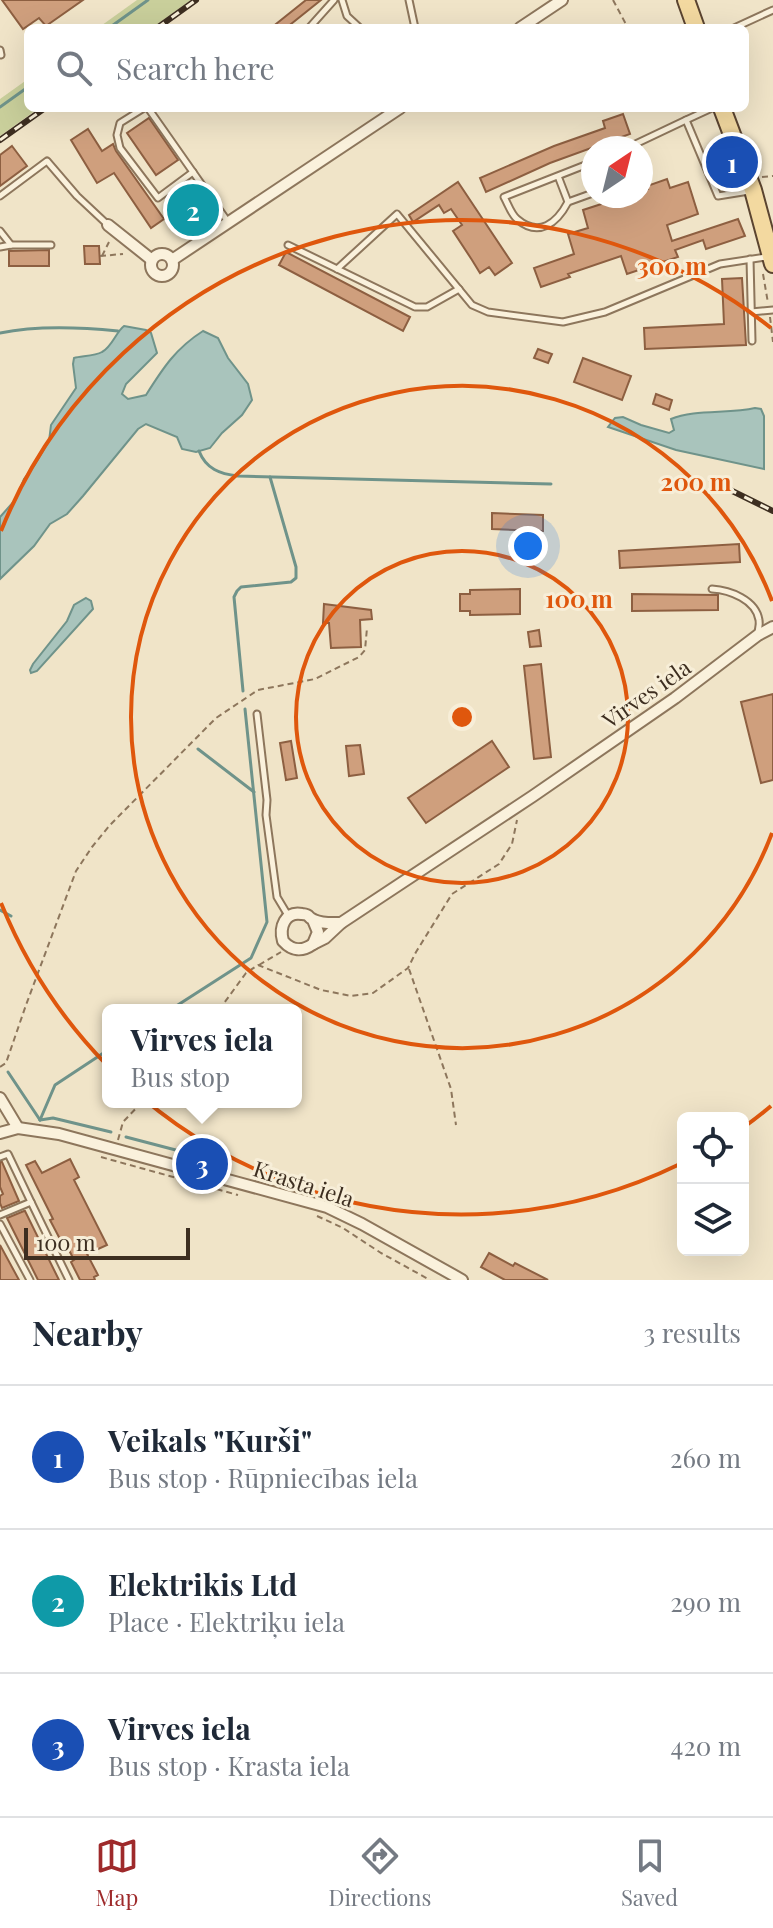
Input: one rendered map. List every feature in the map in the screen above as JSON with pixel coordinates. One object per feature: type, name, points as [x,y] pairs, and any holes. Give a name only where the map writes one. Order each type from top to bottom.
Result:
[{"type":"main road","points":[[686,0],[695,24]]},
{"type":"main road","points":[[723,112],[768,259]]},
{"type":"street","points":[[526,24],[562,0]]},
{"type":"street","points":[[172,260],[394,112]]},
{"type":"street","points":[[108,225],[152,260]]},
{"type":"street","points":[[166,255],[172,260],[173,268],[161,277],[152,271],[152,260],[166,255]]},
{"type":"street","name":"Virves iela","points":[[313,944],[675,698],[773,627]]},
{"type":"street","points":[[313,920],[318,932],[313,944],[300,950],[283,941],[282,928],[289,917],[302,914],[313,920],[341,923]]},
{"type":"street","points":[[0,1098],[18,1128],[0,1133]]},
{"type":"street","name":"Krasta iela","points":[[18,1128],[59,1134],[327,1207],[462,1280]]},
{"type":"lane","points":[[313,24],[334,0]]},
{"type":"lane","points":[[342,0],[347,16],[356,24]]},
{"type":"lane","points":[[409,0],[414,24]]},
{"type":"lane","points":[[743,24],[773,10]]},
{"type":"lane","points":[[139,112],[120,123],[117,135],[120,148],[158,198],[193,172]]},
{"type":"lane","points":[[149,112],[228,223]]},
{"type":"lane","points":[[652,136],[703,112]]},
{"type":"lane","points":[[686,120],[718,196],[746,191]]},
{"type":"lane","points":[[0,196],[47,161],[77,196],[108,225]]},
{"type":"lane","points":[[581,167],[504,197],[515,218],[528,226],[542,228],[560,217],[568,202],[581,197]]},
{"type":"lane","points":[[558,176],[568,202]]},
{"type":"lane","points":[[337,269],[397,214],[472,305],[488,312],[563,322],[605,312],[720,264],[768,259]]},
{"type":"lane","points":[[0,231],[11,245]]},
{"type":"lane","points":[[0,247],[51,245]]},
{"type":"lane","points":[[288,245],[415,307],[427,307],[459,289]]},
{"type":"lane","points":[[750,259],[752,341]]},
{"type":"lane","points":[[751,312],[771,310]]},
{"type":"lane","points":[[712,589],[722,589],[745,599],[759,620],[758,635]]},
{"type":"lane","points":[[257,714],[277,897],[289,917]]},
{"type":"lane","points":[[0,1157],[8,1154],[69,1280]]},
{"type":"lane","points":[[0,1215],[31,1202]]},
{"type":"lane","points":[[0,1224],[30,1280]]},
{"type":"path","points":[[613,0],[626,24]]},
{"type":"path","points":[[728,166],[746,191]]},
{"type":"path","points":[[110,241],[101,256],[123,254]]},
{"type":"path","points":[[768,259],[773,342]]},
{"type":"path","points":[[0,1067],[6,1063],[76,871],[110,825],[216,718],[258,690],[315,679],[359,657],[365,650],[367,628]]},
{"type":"path","points":[[258,965],[321,990],[351,996],[373,993],[408,968],[452,894],[499,864],[512,844],[521,803]]},
{"type":"path","points":[[223,1004],[246,973],[288,946]]},
{"type":"path","points":[[408,968],[440,1052],[451,1089],[456,1125]]},
{"type":"path","points":[[116,1149],[123,1122],[136,1108]]},
{"type":"path","points":[[100,1157],[237,1195]]},
{"type":"path","points":[[314,1215],[343,1228],[430,1280]]},
{"type":"green space","points":[[137,0],[191,0],[158,24],[104,24]]},
{"type":"green space","points":[[24,82],[24,112],[33,112],[0,136],[0,99]]},
{"type":"water","points":[[124,326],[151,333],[157,353],[126,384],[122,394],[128,399],[146,395],[171,359],[203,331],[218,338],[228,358],[248,384],[252,400],[210,448],[196,452],[182,449],[177,437],[146,424],[138,429],[67,514],[50,524],[34,546],[0,579],[0,517],[16,499],[24,479],[49,441],[51,425],[76,388],[74,358],[102,352]]},
{"type":"water","points":[[761,409],[764,416],[764,469],[676,450],[608,427],[615,418],[623,417],[669,433],[674,430],[671,419],[680,416]]},
{"type":"water","points":[[86,598],[91,601],[93,609],[37,671],[31,673],[33,664],[67,621],[74,605]]},
{"type":"building","points":[[2,0],[83,0],[49,24],[39,18],[24,24],[23,29]]},
{"type":"building","points":[[306,0],[321,0],[291,24],[276,24]]},
{"type":"building","points":[[623,114],[630,134],[582,136],[605,128],[603,121]]},
{"type":"building","points":[[149,118],[178,160],[156,175],[127,133]]},
{"type":"building","points":[[88,129],[102,151],[113,144],[164,219],[151,228],[114,173],[97,183],[71,140]]},
{"type":"building","points":[[581,136],[581,152],[486,192],[480,178]]},
{"type":"building","points":[[12,146],[27,166],[0,186],[0,155]]},
{"type":"building","points":[[667,179],[670,188],[688,182],[698,214],[667,225],[672,241],[738,219],[745,236],[706,249],[703,240],[675,250],[678,257],[627,274],[621,256],[541,287],[534,268],[574,254],[568,234],[588,228],[583,210],[653,208],[653,184]]},
{"type":"building","points":[[458,182],[512,263],[495,275],[489,267],[480,273],[453,231],[462,225],[451,209],[444,213],[439,205],[413,222],[409,215]]},
{"type":"building","points":[[200,192],[212,210],[186,227],[174,210]]},
{"type":"building","points":[[84,246],[99,246],[100,264],[85,264]]},
{"type":"building","points":[[49,250],[49,266],[9,266],[9,251]]},
{"type":"building","points":[[286,252],[410,317],[403,331],[279,265]]},
{"type":"building","points":[[742,278],[746,345],[645,349],[644,328],[724,324],[722,279]]},
{"type":"building","points":[[538,349],[552,354],[548,363],[534,358]]},
{"type":"building","points":[[583,358],[631,376],[622,400],[574,382]]},
{"type":"building","points":[[656,394],[672,400],[669,410],[653,404]]},
{"type":"building","points":[[492,513],[543,515],[543,531],[492,529]]},
{"type":"building","points":[[739,544],[740,562],[620,568],[619,551]]},
{"type":"building","points":[[520,589],[520,614],[470,615],[470,611],[460,611],[460,594],[470,594],[470,590]]},
{"type":"building","points":[[632,594],[718,595],[718,610],[632,611]]},
{"type":"building","points":[[324,604],[371,610],[372,619],[360,620],[361,647],[331,648],[329,623],[323,623]]},
{"type":"building","points":[[539,630],[541,646],[530,647],[528,632]]},
{"type":"building","points":[[541,664],[551,757],[534,759],[524,666]]},
{"type":"building","points":[[773,694],[773,780],[761,783],[741,702]]},
{"type":"building","points":[[291,741],[297,778],[286,780],[280,743]]},
{"type":"building","points":[[492,741],[509,767],[426,823],[408,798]]},
{"type":"building","points":[[360,745],[364,774],[349,776],[346,746]]},
{"type":"building","points":[[70,1159],[79,1177],[74,1180],[107,1245],[87,1254],[98,1275],[94,1277],[95,1280],[80,1280],[71,1262],[74,1260],[50,1220],[53,1219],[26,1165],[35,1161],[42,1173]]},
{"type":"building","points":[[0,1162],[19,1201],[2,1208],[0,1203],[3,1194]]},
{"type":"building","points":[[25,1211],[59,1280],[38,1280],[7,1218]]},
{"type":"building","points":[[0,1245],[19,1280],[0,1280]]},
{"type":"building","points":[[489,1253],[548,1280],[505,1280],[481,1267]]},
{"type":"waterway","points":[[115,24],[148,0]]},
{"type":"waterway","points":[[0,107],[24,90]]},
{"type":"waterway","points":[[0,333],[59,328],[118,331]]},
{"type":"waterway","points":[[199,451],[214,470],[238,476],[551,484]]},
{"type":"waterway","points":[[243,691],[234,597],[241,587],[291,582],[296,578],[296,567],[270,477]]},
{"type":"waterway","points":[[179,1004],[251,958],[267,922],[245,709]]},
{"type":"waterway","points":[[198,749],[254,792]]},
{"type":"waterway","points":[[0,910],[11,916]]},
{"type":"waterway","points":[[40,1120],[55,1085],[102,1054]]},
{"type":"waterway","points":[[8,1072],[40,1120]]},
{"type":"waterway","points":[[40,1120],[53,1118],[111,1132]]},
{"type":"waterway","points":[[126,1137],[191,1154]]},
{"type":"railway","points":[[163,24],[196,0]]},
{"type":"railway","points":[[0,140],[39,112]]},
{"type":"railway","points":[[712,481],[773,511]]},
{"type":"place","name":"Veikals \"Kurši\"","points":[[732,162]]},
{"type":"place","name":"Elektrikis Ltd","points":[[193,210]]},
{"type":"place","name":"Virves iela","points":[[202,1164]]}]
